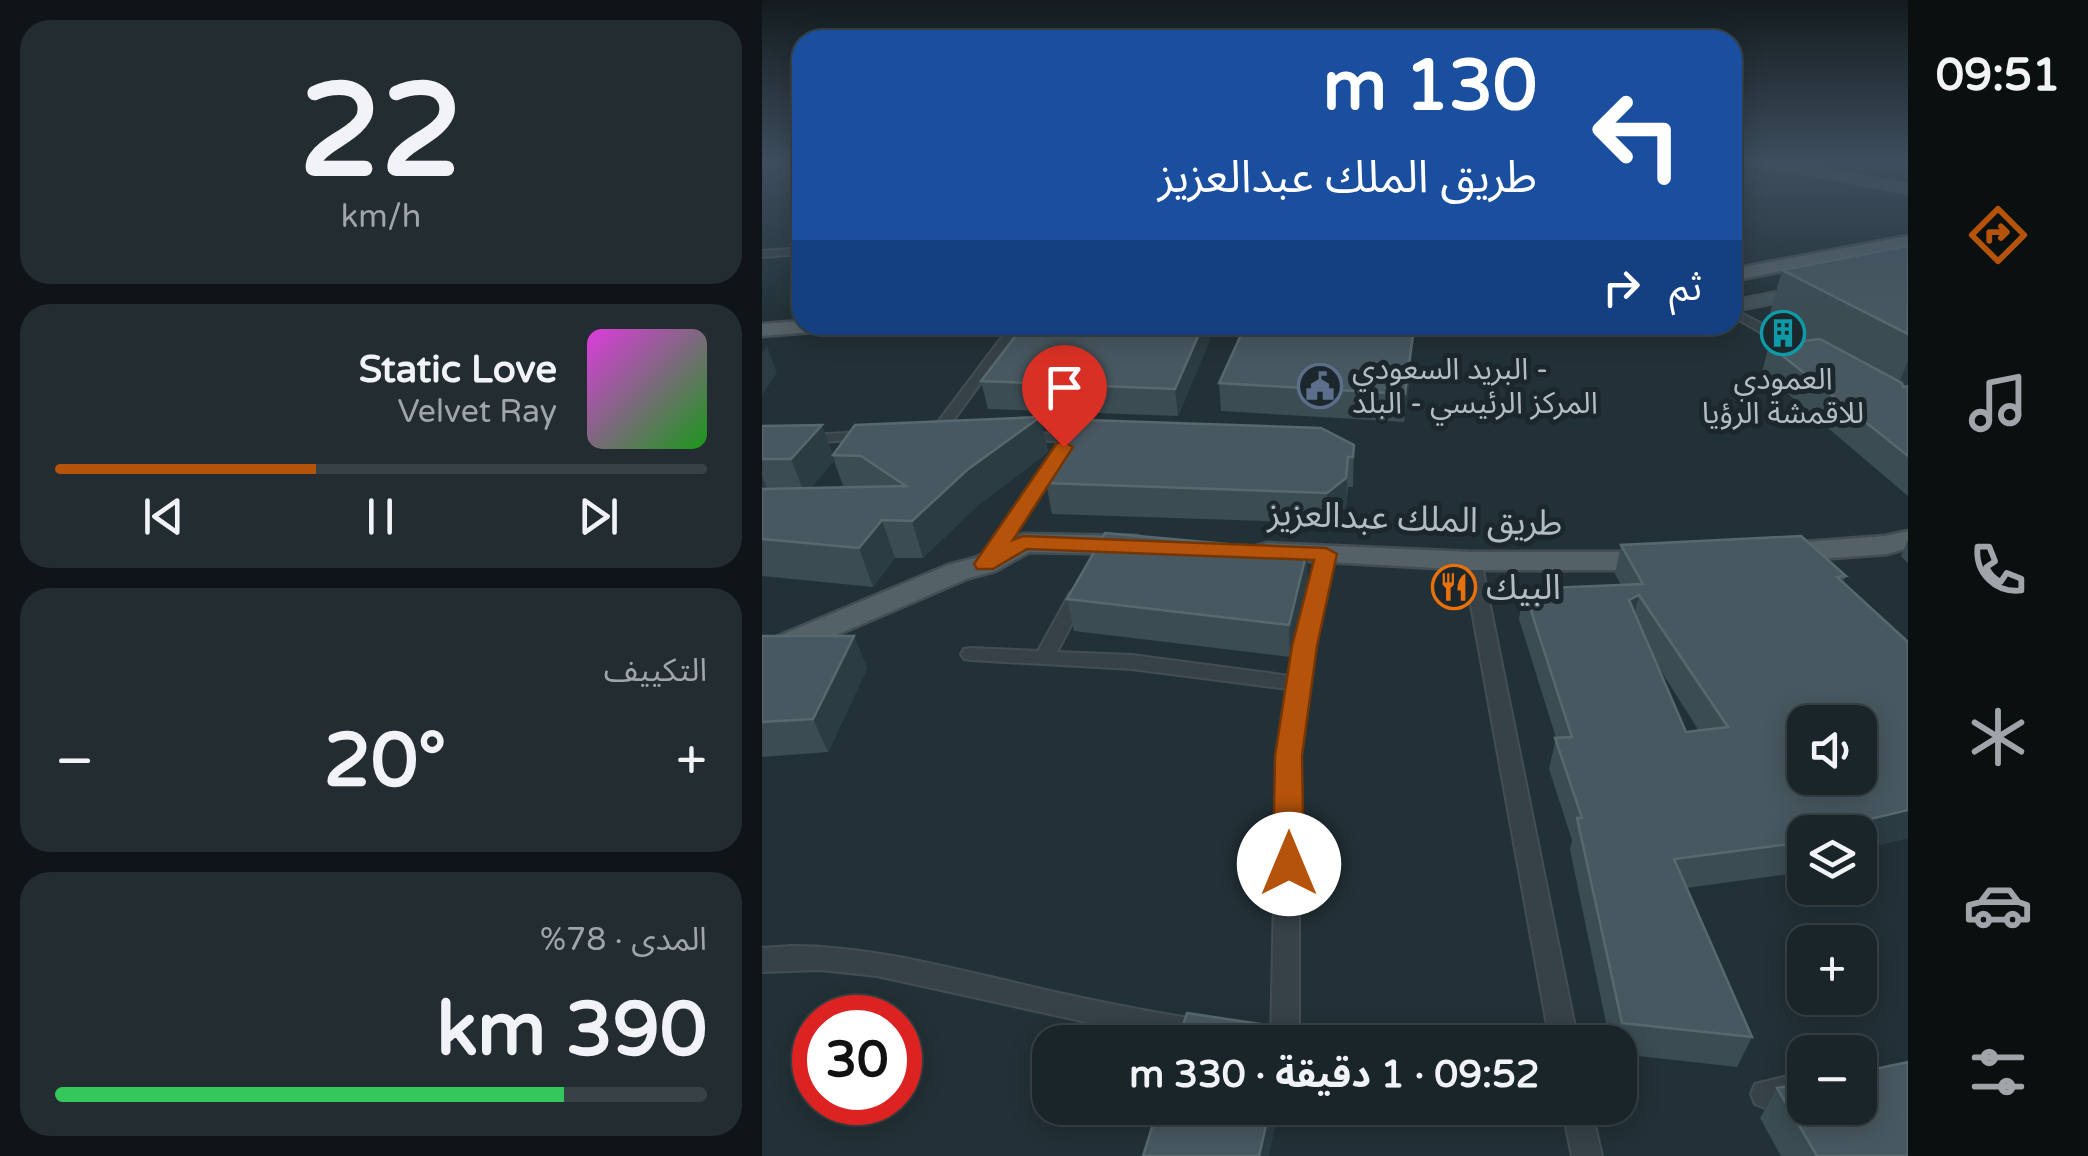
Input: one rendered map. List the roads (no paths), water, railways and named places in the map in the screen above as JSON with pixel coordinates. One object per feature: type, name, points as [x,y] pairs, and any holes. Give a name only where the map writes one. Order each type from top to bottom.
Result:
[{"type":"main road","points":[[1742,273],[1908,242]]},
{"type":"main road","points":[[1742,285],[1908,254]]},
{"type":"main road","points":[[762,318],[792,316]]},
{"type":"main road","points":[[762,330],[792,328]]},
{"type":"main road","points":[[1740,556],[1804,558],[1908,539]]},
{"type":"main road","points":[[762,656],[985,564],[1023,543],[1097,560],[1161,546]]},
{"type":"main road","name":"طريق الملك عبدالعزيز","points":[[1234,550],[1472,562],[1683,560]]},
{"type":"street","points":[[762,251],[792,249]]},
{"type":"street","points":[[1742,307],[1821,290]]},
{"type":"street","points":[[1742,315],[1816,359]]},
{"type":"street","points":[[953,437],[926,437],[1008,335]]},
{"type":"street","points":[[762,441],[885,436]]},
{"type":"street","points":[[985,564],[1064,447],[1063,437],[1008,437]]},
{"type":"street","points":[[1285,1025],[1288,756],[1326,554]]},
{"type":"street","points":[[1044,658],[1097,560]]},
{"type":"street","points":[[1472,562],[1561,1025]]},
{"type":"street","points":[[971,654],[1132,662],[1299,684]]},
{"type":"street","points":[[762,960],[802,955],[892,966],[1139,1025]]},
{"type":"street","points":[[1765,1094],[1787,1089]]},
{"type":"street","points":[[1580,1125],[1586,1156]]},
{"type":"place","name":"العمودي للاقمشة الرؤيا","points":[[1783,333]]},
{"type":"place","name":"البريد السعودي - المركز الرئيسي - البلد","points":[[1320,386]]},
{"type":"place","name":"البيك","points":[[1454,587]]}]
